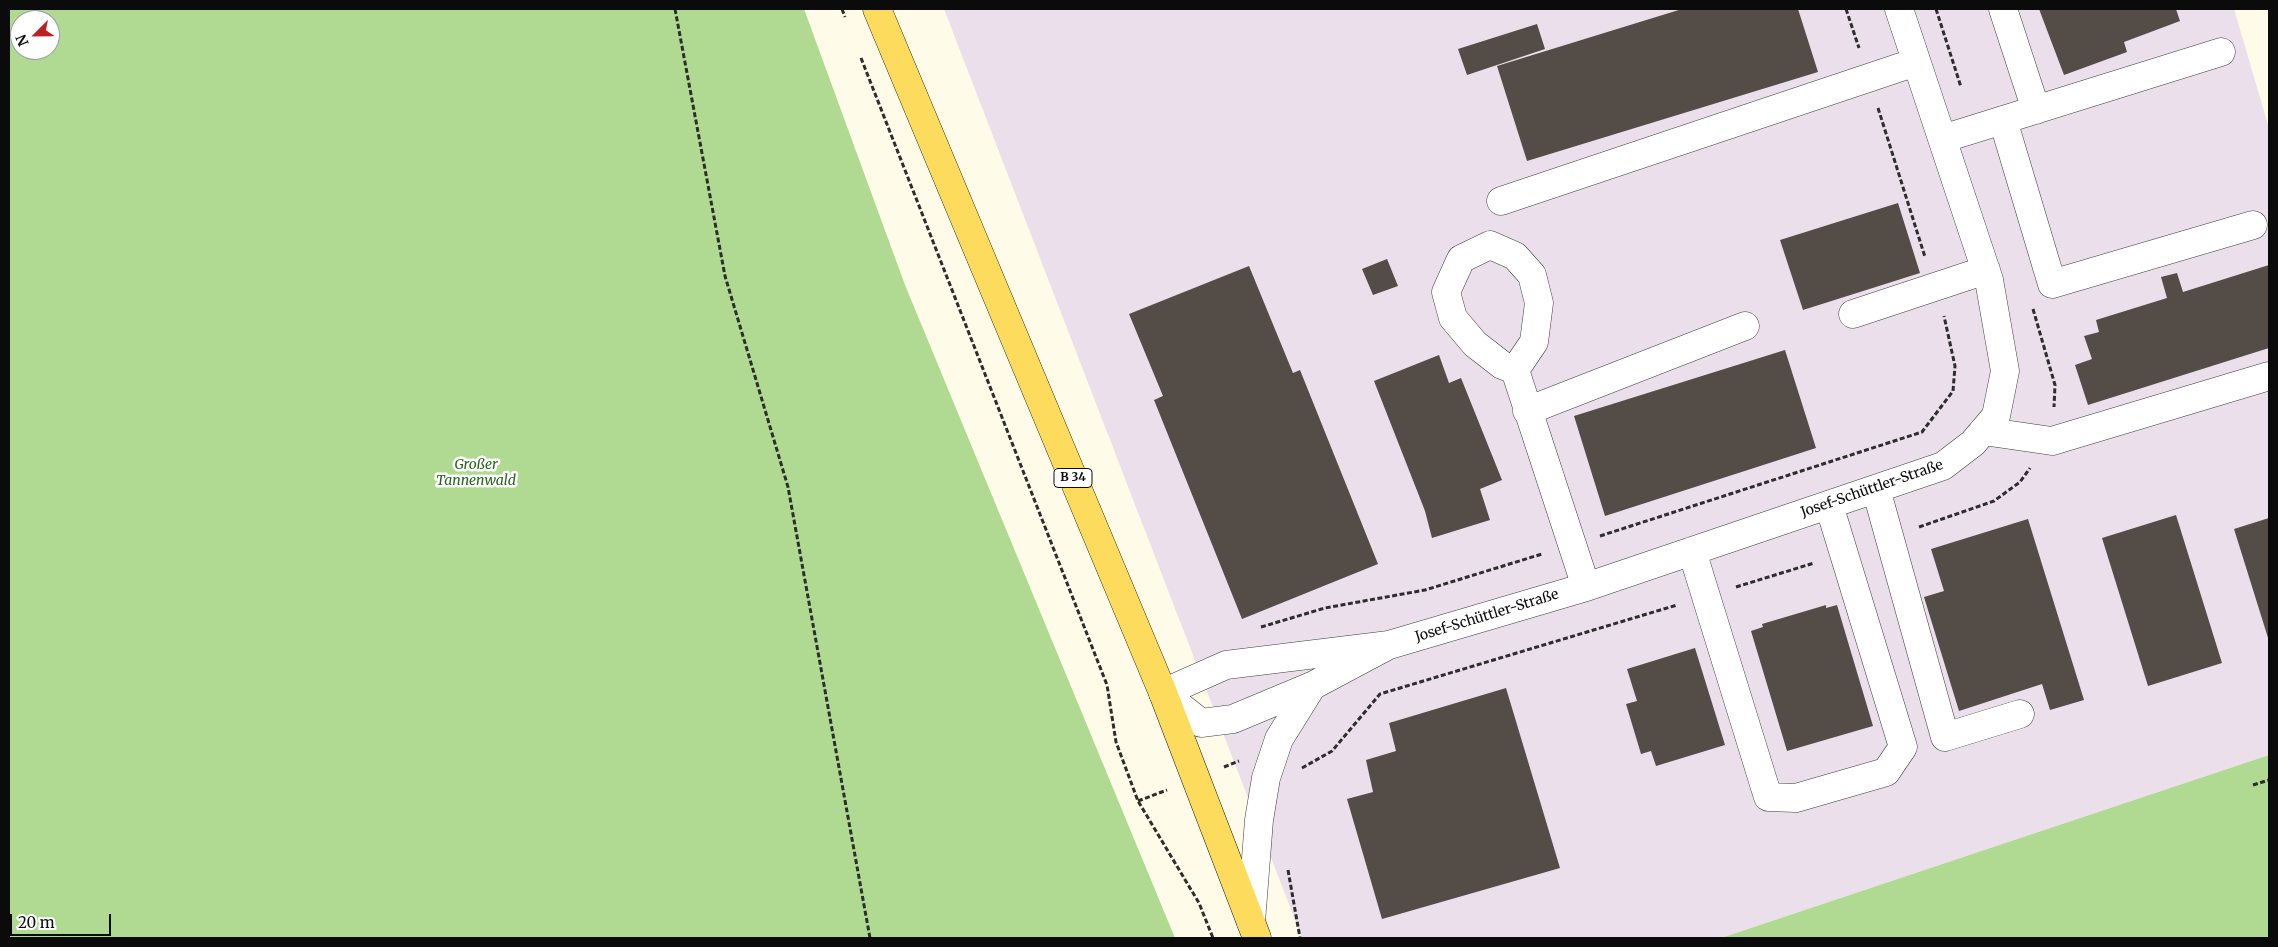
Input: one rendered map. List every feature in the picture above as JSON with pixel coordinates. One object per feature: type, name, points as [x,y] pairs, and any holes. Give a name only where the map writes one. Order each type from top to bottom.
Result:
[{"type":"main road","name":"B 34","points":[[877,9],[1163,693],[1254,930]]},
{"type":"street","name":"Josef-Schüttler-Straße","points":[[1389,645],[1312,686],[1233,719],[1201,723],[1163,693],[1226,665],[1389,645],[1586,587],[1943,466],[1973,443],[1996,416],[2005,371],[1989,280],[1898,9]]},
{"type":"street","points":[[2003,9],[2036,110]]},
{"type":"street","points":[[1942,139],[2221,52]]},
{"type":"street","points":[[1501,201],[1916,62]]},
{"type":"street","points":[[2003,120],[2052,284],[2254,224]]},
{"type":"street","points":[[1853,314],[1986,270]]},
{"type":"street","points":[[1527,411],[1746,326]]},
{"type":"street","points":[[1514,370],[1586,587]]},
{"type":"street","points":[[1983,431],[2052,441],[2269,376]]},
{"type":"street","points":[[1876,489],[1945,737],[2020,714]]},
{"type":"street","points":[[1692,551],[1768,797],[1796,798],[1886,772],[1903,746],[1829,505]]},
{"type":"street","points":[[1254,930],[1259,820],[1266,778],[1279,739],[1312,686]]},
{"type":"path","points":[[675,9],[725,276],[788,487],[870,938]]},
{"type":"path","points":[[842,9],[845,18]]},
{"type":"path","points":[[1936,9],[1974,129]]},
{"type":"path","points":[[860,55],[1107,685],[1116,742],[1138,801],[1199,903],[1213,938]]},
{"type":"path","points":[[1890,536],[1959,515],[1994,501],[2020,482],[2052,441],[2055,385],[2031,304]]},
{"type":"path","points":[[1270,766],[1299,770],[1332,751],[1380,694],[1843,554]]},
{"type":"path","points":[[2253,785],[2269,780]]},
{"type":"shaded area","points":[[944,9],[2234,9],[2269,128],[2269,755],[1721,938],[1302,938]]},
{"type":"green space","name":"Großer Tannenwald","points":[[9,9],[804,9],[905,285],[1175,938],[9,938]]},
{"type":"green space","points":[[2269,755],[2269,938],[1721,938]]},
{"type":"building","points":[[1682,9],[1798,9],[1818,72],[1527,161],[1497,66]]},
{"type":"building","points":[[2039,9],[2176,9],[2180,21],[2124,42],[2127,52],[2064,75]]},
{"type":"building","points":[[1537,24],[1545,49],[1467,75],[1458,49]]},
{"type":"building","points":[[1898,203],[1920,273],[1803,310],[1780,240]]},
{"type":"building","points":[[1387,259],[1398,286],[1373,295],[1362,269]]},
{"type":"building","points":[[2269,265],[2269,348],[2088,405],[2075,365],[2092,359],[2084,336],[2099,332],[2096,320],[2167,298],[2161,277],[2177,273],[2183,292]]},
{"type":"building","points":[[1249,266],[1293,373],[1300,370],[1378,564],[1242,619],[1154,400],[1163,396],[1129,314]]},
{"type":"building","points":[[1785,350],[1816,448],[1605,516],[1574,416]]},
{"type":"building","points":[[1439,355],[1449,383],[1461,378],[1502,480],[1480,489],[1490,520],[1432,538],[1425,511],[1374,381]]},
{"type":"building","points":[[2176,515],[2222,663],[2148,686],[2102,538]]},
{"type":"building","points":[[2269,518],[2269,641],[2234,529]]},
{"type":"building","points":[[2028,519],[2084,700],[2050,710],[2042,684],[1959,711],[1924,597],[1944,591],[1931,549]]},
{"type":"building","points":[[1826,605],[1826,608],[1837,605],[1873,726],[1787,751],[1751,631],[1763,627],[1762,624]]},
{"type":"building","points":[[1695,648],[1725,745],[1656,766],[1651,751],[1641,754],[1626,704],[1637,701],[1627,669]]},
{"type":"building","points":[[1506,688],[1560,868],[1382,919],[1347,799],[1373,792],[1366,760],[1396,751],[1389,723]]}]
